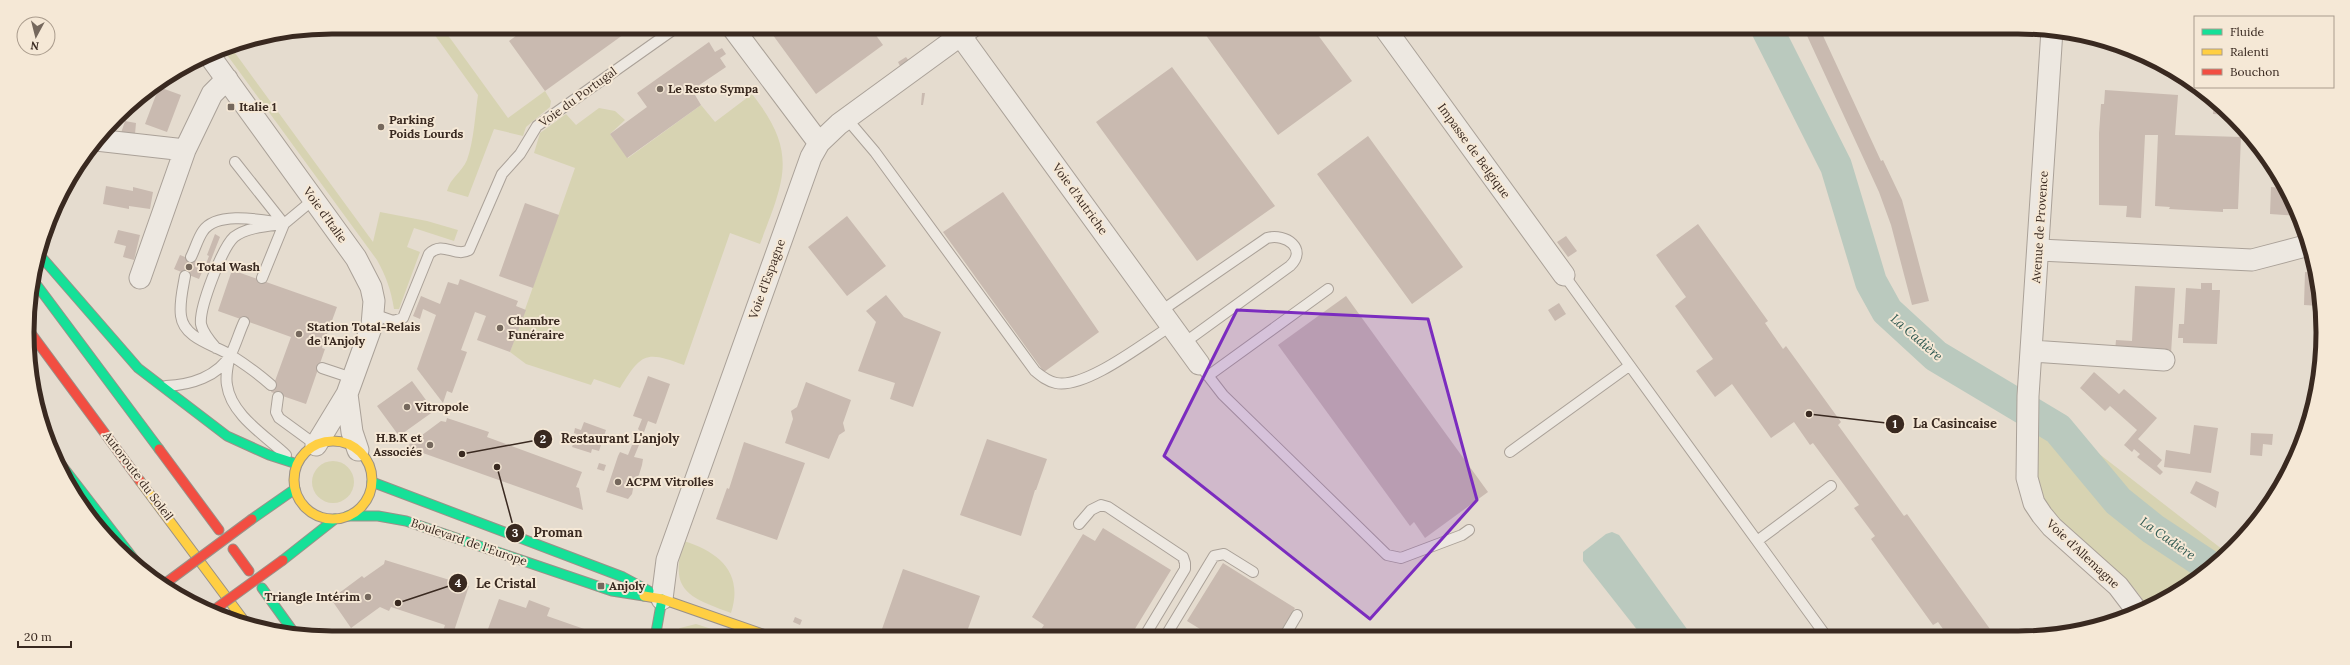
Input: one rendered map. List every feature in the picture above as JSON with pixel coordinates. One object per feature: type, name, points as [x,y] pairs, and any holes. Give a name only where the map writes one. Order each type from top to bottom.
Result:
[{"type":"main road","points":[[43,259],[138,368],[228,436],[269,455],[297,464]]},
{"type":"main road","points":[[38,287],[219,530]]},
{"type":"main road","name":"Autoroute du Soleil","points":[[34,338],[241,616]]},
{"type":"main road","points":[[326,441],[338,441],[349,444],[358,450],[368,465],[372,482],[365,502],[348,516],[335,519],[321,517],[309,511],[300,501],[294,489],[294,476],[301,456],[316,445],[326,441]]},
{"type":"main road","points":[[71,476],[125,548]]},
{"type":"main road","points":[[372,482],[623,577],[662,599],[656,631]]},
{"type":"main road","points":[[168,581],[294,489]]},
{"type":"main road","name":"Boulevard de l'Europe","points":[[348,516],[378,516],[406,521],[492,551],[562,572],[612,591],[662,599],[754,631]]},
{"type":"main road","points":[[217,608],[283,560],[335,519]]},
{"type":"main road","points":[[233,549],[249,571]]},
{"type":"main road","points":[[262,588],[290,627]]},
{"type":"street","points":[[737,34],[819,143]]},
{"type":"street","name":"Voie d'Espagne","points":[[662,599],[663,578],[669,554],[808,164],[819,143],[847,119],[957,34]]},
{"type":"street","name":"Voie d'Autriche","points":[[965,34],[1203,370]]},
{"type":"street","name":"Impasse de Belgique","points":[[1389,34],[1564,275]]},
{"type":"street","name":"Avenue de Provence","points":[[2026,424],[2039,250],[2052,37]]},
{"type":"street","name":"Voie d'Italie","points":[[212,60],[366,273],[371,287],[373,314],[370,332],[350,386],[316,445]]},
{"type":"street","points":[[140,278],[185,150],[212,94],[227,80]]},
{"type":"street","points":[[104,141],[185,150]]},
{"type":"street","points":[[2039,250],[2252,260],[2303,247]]},
{"type":"street","points":[[2031,351],[2164,360]]},
{"type":"street","name":"Voie d'Italie","points":[[350,386],[352,432],[358,450]]},
{"type":"street","name":"Voie d'Allemagne","points":[[2026,424],[2027,478],[2034,503],[2052,527],[2118,586],[2134,607]]},
{"type":"lane","name":"Voie du Portugal","points":[[373,314],[393,321],[403,318],[429,254],[436,248],[442,247],[461,253],[469,250],[502,174],[520,154],[537,126],[667,34]]},
{"type":"lane","points":[[847,119],[874,152],[1035,371],[1046,379],[1057,383],[1073,382],[1090,377],[1267,238],[1280,236],[1289,240],[1297,254],[1295,261],[1290,266],[1184,343]]},
{"type":"lane","points":[[235,162],[284,224]]},
{"type":"lane","points":[[262,278],[284,224],[314,199]]},
{"type":"lane","points":[[191,257],[203,231],[210,224],[231,219],[252,218],[284,224]]},
{"type":"lane","points":[[216,348],[207,338],[201,325],[202,309],[227,245],[235,236],[256,228],[284,224]]},
{"type":"lane","points":[[1564,275],[1822,631]]},
{"type":"lane","points":[[185,276],[181,316],[186,327],[194,336],[230,355],[260,375],[271,385]]},
{"type":"lane","points":[[1328,289],[1203,370],[1223,395],[1387,555],[1401,558],[1462,535],[1469,530]]},
{"type":"lane","points":[[244,322],[230,355],[226,371],[227,386],[234,403],[245,418],[297,464]]},
{"type":"lane","points":[[162,386],[183,385],[201,379],[219,368],[230,355]]},
{"type":"lane","points":[[1510,452],[1629,366]]},
{"type":"lane","points":[[322,368],[350,386]]},
{"type":"lane","points":[[278,397],[276,412],[279,418],[316,445]]},
{"type":"lane","points":[[1757,541],[1831,486]]},
{"type":"lane","points":[[1079,524],[1091,510],[1101,505],[1108,508],[1183,557],[1185,569],[1148,631]]},
{"type":"lane","points":[[1169,631],[1214,556],[1224,554],[1253,572]]},
{"type":"lane","points":[[1288,631],[1297,615]]},
{"type":"highlighted area","points":[[1237,310],[1428,319],[1477,500],[1370,619],[1164,456]]},
{"type":"shaded area","points":[[434,34],[447,34],[508,118],[545,91],[551,101],[550,107],[526,127],[523,136],[494,129],[468,197],[447,191],[451,182],[467,160],[473,136],[478,95]]},
{"type":"shaded area","points":[[234,51],[373,242],[380,212],[427,221],[458,230],[454,241],[414,228],[407,247],[420,252],[399,309],[394,309],[388,283],[377,260],[226,54]]},
{"type":"shaded area","points":[[752,94],[767,115],[776,133],[782,151],[783,167],[780,184],[760,244],[730,233],[684,365],[660,357],[645,358],[633,368],[620,388],[594,379],[591,385],[526,364],[510,352],[575,168],[534,153],[540,133],[566,114],[576,125],[599,108],[615,111],[625,120],[610,134],[628,158],[701,105],[715,122]]},
{"type":"shaded area","points":[[2049,415],[2223,550],[2183,581],[2144,603],[2136,590],[2120,574],[2068,529],[2054,513],[2042,495],[2036,474],[2035,462],[2038,425]]},
{"type":"shaded area","points":[[333,461],[348,467],[354,482],[348,497],[333,503],[318,497],[312,482],[318,467]]},
{"type":"shaded area","points":[[1612,532],[1619,535],[1688,631],[1638,631],[1583,561],[1583,552],[1606,534]]},
{"type":"shaded area","points":[[684,541],[708,551],[726,566],[734,586],[734,599],[731,613],[704,602],[686,590],[681,582],[679,571]]},
{"type":"shaded area","points":[[696,624],[718,631],[676,631],[680,628]]},
{"type":"building","points":[[518,34],[624,34],[545,91],[509,41]]},
{"type":"building","points":[[772,34],[875,34],[883,45],[816,94]]},
{"type":"building","points":[[1205,34],[1317,34],[1352,81],[1278,135]]},
{"type":"building","points":[[1806,34],[1822,34],[1881,161],[1883,160],[1902,200],[1929,301],[1912,305],[1891,225],[1879,192]]},
{"type":"building","points":[[709,42],[715,52],[722,48],[726,54],[720,58],[726,67],[692,90],[701,105],[627,158],[610,134],[647,107],[637,93]]},
{"type":"building","points":[[906,57],[909,61],[900,66],[898,62]]},
{"type":"building","points":[[1172,67],[1275,206],[1197,261],[1096,122]]},
{"type":"building","points":[[162,88],[181,95],[167,132],[145,124],[157,91]]},
{"type":"building","points":[[2105,90],[2178,95],[2175,135],[2241,137],[2238,209],[2223,209],[2223,212],[2169,209],[2170,207],[2155,206],[2158,135],[2145,135],[2141,218],[2126,217],[2127,206],[2099,205],[2099,133],[2101,104],[2104,104]]},
{"type":"building","points":[[922,93],[925,93],[923,105],[921,105]]},
{"type":"building","points":[[2213,108],[2221,114],[2213,114]]},
{"type":"building","points":[[125,121],[136,123],[135,134],[121,133]]},
{"type":"building","points":[[1368,136],[1463,267],[1412,304],[1317,174]]},
{"type":"building","points":[[106,186],[133,191],[133,187],[153,192],[150,209],[129,206],[129,209],[103,204]]},
{"type":"building","points":[[2271,187],[2278,188],[2292,215],[2270,214]]},
{"type":"building","points":[[1003,192],[1099,332],[1044,372],[943,232]]},
{"type":"building","points":[[525,203],[559,215],[533,288],[499,276]]},
{"type":"building","points":[[847,216],[886,266],[847,296],[808,247]]},
{"type":"building","points":[[1698,224],[1768,321],[1765,323],[1783,349],[1786,346],[1841,422],[1838,425],[1904,516],[1907,514],[1991,631],[1944,631],[1938,622],[1933,625],[1871,539],[1875,536],[1854,508],[1859,505],[1813,443],[1810,445],[1794,422],[1771,438],[1732,384],[1715,397],[1696,371],[1713,359],[1675,306],[1686,297],[1656,255]]},
{"type":"building","points":[[118,230],[140,235],[134,260],[123,257],[126,246],[114,243]]},
{"type":"building","points":[[215,234],[220,237],[207,270],[206,264],[209,256],[207,255]]},
{"type":"building","points":[[1566,236],[1577,251],[1568,257],[1557,242]]},
{"type":"building","name":"Total Wash","points":[[180,255],[205,265],[199,279],[174,269]]},
{"type":"building","points":[[232,270],[337,307],[322,348],[325,349],[306,404],[271,392],[291,337],[218,311]]},
{"type":"building","points":[[2305,272],[2310,272],[2314,306],[2304,305]]},
{"type":"building","points":[[460,279],[518,301],[516,306],[526,310],[510,352],[477,340],[486,316],[475,312],[461,350],[467,352],[452,393],[447,391],[443,403],[417,369],[436,315],[423,309],[420,319],[413,316],[421,296],[440,304],[448,282],[458,285]]},
{"type":"building","points":[[2201,283],[2212,283],[2212,290],[2220,290],[2217,344],[2183,343],[2183,338],[2178,338],[2179,324],[2184,324],[2186,288],[2201,289]]},
{"type":"building","points":[[2135,286],[2175,288],[2171,354],[2115,351],[2116,340],[2132,341]]},
{"type":"building","points":[[886,295],[904,317],[941,332],[913,407],[890,399],[895,383],[858,371],[876,322],[866,311]]},
{"type":"building","points":[[1346,296],[1488,492],[1425,538],[1414,522],[1410,526],[1278,345]]},
{"type":"building","points":[[1559,303],[1566,314],[1555,321],[1548,310]]},
{"type":"building","points":[[2094,372],[2119,394],[2124,389],[2157,418],[2138,439],[2162,460],[2157,466],[2163,472],[2160,475],[2137,457],[2140,454],[2134,449],[2132,452],[2124,445],[2137,430],[2110,406],[2105,411],[2080,388]]},
{"type":"building","points":[[648,376],[670,384],[656,424],[648,421],[644,432],[642,433],[638,429],[642,419],[633,416]]},
{"type":"building","points":[[412,381],[434,411],[399,436],[377,406]]},
{"type":"building","points":[[806,382],[851,400],[843,423],[845,431],[839,435],[829,459],[785,443],[793,419],[791,411],[797,407]]},
{"type":"building","points":[[447,418],[489,432],[487,437],[582,472],[576,487],[579,488],[583,510],[406,447],[441,421],[446,422]]},
{"type":"building","points":[[584,422],[606,430],[599,451],[592,449],[591,453],[572,447],[577,434],[574,433],[575,428],[581,430]]},
{"type":"building","points":[[2194,425],[2218,428],[2211,473],[2164,467],[2166,450],[2190,454]]},
{"type":"building","points":[[2251,433],[2273,434],[2272,445],[2263,444],[2262,456],[2250,455]]},
{"type":"building","points":[[987,439],[1047,459],[1035,490],[1021,536],[960,515]]},
{"type":"building","points":[[744,442],[805,463],[777,540],[716,519],[727,488],[729,489]]},
{"type":"building","points":[[635,443],[639,445],[634,457],[643,459],[639,475],[635,479],[632,494],[628,499],[606,492],[620,452],[628,455],[632,445]]},
{"type":"building","points":[[599,463],[606,465],[604,471],[597,469]]},
{"type":"building","points":[[2196,481],[2219,492],[2216,508],[2190,493]]},
{"type":"building","points":[[1103,528],[1171,570],[1134,631],[1040,631],[1044,625],[1032,617],[1083,534],[1095,541]]},
{"type":"building","points":[[385,560],[469,586],[454,631],[443,631],[445,625],[391,607],[389,611],[380,607],[351,628],[331,599],[362,576],[364,578],[384,564]]},
{"type":"building","points":[[1223,563],[1295,608],[1281,631],[1203,631],[1187,621]]},
{"type":"building","points":[[903,569],[980,596],[967,631],[888,631],[882,629]]},
{"type":"building","points":[[499,599],[526,608],[529,600],[550,608],[547,616],[587,630],[493,631],[488,629]]},
{"type":"building","points":[[795,617],[802,620],[800,625],[793,622]]},
{"type":"waterway","name":"La Cadière","points":[[1770,34],[1836,166],[1871,282],[1887,311],[1936,356],[2058,429],[2118,501],[2153,529],[2206,564]]},
{"type":"traffic: fast","points":[[43,259],[138,368],[227,436],[269,455],[297,464]]},
{"type":"traffic: fast","points":[[38,287],[159,449]]},
{"type":"traffic: fast","points":[[73,480],[125,547]]},
{"type":"traffic: fast","points":[[372,482],[623,577],[649,591]]},
{"type":"traffic: fast","points":[[252,519],[295,489]]},
{"type":"traffic: fast","points":[[348,516],[378,516],[406,521],[612,591],[644,596]]},
{"type":"traffic: fast","points":[[283,560],[335,519]]},
{"type":"traffic: fast","points":[[262,588],[290,627]]},
{"type":"traffic: fast","points":[[656,631],[662,599]]},
{"type":"traffic: slow","points":[[333,441],[348,444],[355,448],[365,458],[369,465],[372,480],[369,495],[365,502],[355,512],[348,516],[333,519],[318,516],[311,512],[301,502],[297,495],[294,480],[297,465],[301,458],[311,448],[318,444],[333,441]]},
{"type":"traffic: slow","points":[[140,481],[241,616]]},
{"type":"traffic: slow","points":[[644,596],[662,599],[754,631]]},
{"type":"traffic: jam","points":[[34,338],[140,481]]},
{"type":"traffic: jam","points":[[159,449],[219,530]]},
{"type":"traffic: jam","points":[[168,581],[252,519]]},
{"type":"traffic: jam","points":[[233,549],[249,571]]},
{"type":"traffic: jam","points":[[217,608],[283,560]]},
{"type":"place","name":"Le Resto Sympa","points":[[660,89]]},
{"type":"place","name":"Italie 1","points":[[231,107]]},
{"type":"place","name":"Parking Poids Lourds","points":[[381,127]]},
{"type":"place","name":"Total Wash","points":[[189,267]]},
{"type":"place","name":"Chambre Funéraire","points":[[500,328]]},
{"type":"place","name":"Station Total-Relais de l'Anjoly","points":[[299,334]]},
{"type":"place","name":"Vitropole","points":[[407,407]]},
{"type":"place","name":"La Casincaise","points":[[1809,414]]},
{"type":"place","name":"H.B.K et Associés","points":[[430,445]]},
{"type":"place","name":"Restaurant L'anjoly","points":[[462,454]]},
{"type":"place","name":"Proman","points":[[497,467]]},
{"type":"place","name":"ACPM Vitrolles","points":[[618,482]]},
{"type":"place","name":"Anjoly","points":[[601,586]]},
{"type":"place","name":"Triangle Intérim","points":[[368,597]]},
{"type":"place","name":"Le Cristal","points":[[398,603]]}]
